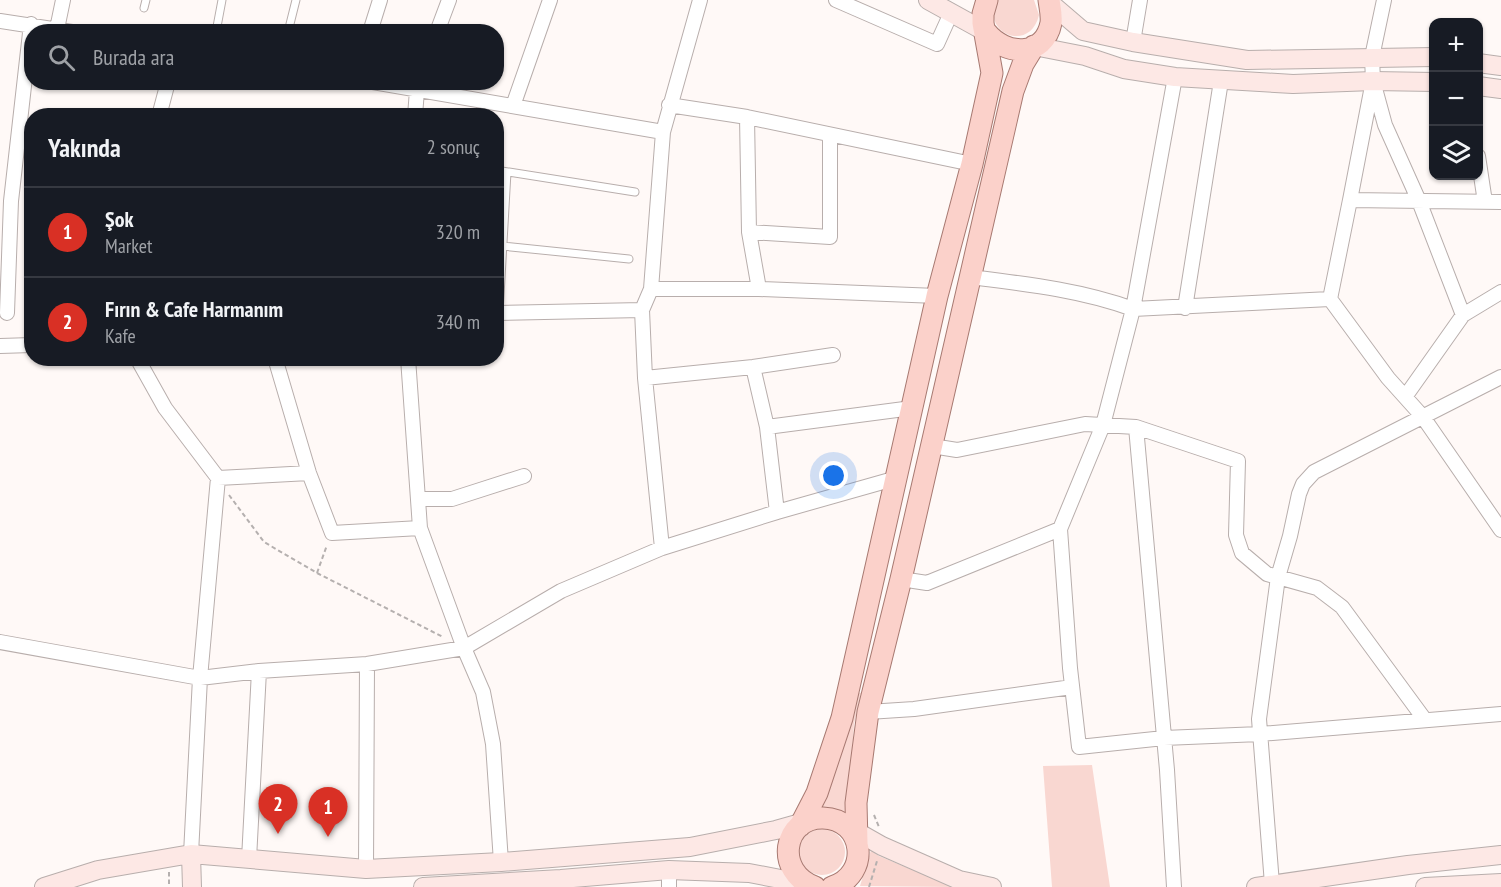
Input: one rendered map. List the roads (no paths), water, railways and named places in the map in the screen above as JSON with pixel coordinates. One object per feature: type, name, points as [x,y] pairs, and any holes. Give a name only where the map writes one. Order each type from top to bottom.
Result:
[{"type":"main road","points":[[799,881],[788,857],[789,846],[793,835],[804,823],[817,793],[842,718],[937,296],[972,164],[992,73],[983,14],[987,0]]},
{"type":"main road","points":[[986,32],[1002,47],[1012,50],[1023,50],[1034,46],[1042,40],[1051,24],[1052,13],[1048,1]]},
{"type":"main road","points":[[842,884],[856,867],[859,855],[853,833],[868,712],[901,579],[1013,91],[1023,64],[1034,46]]},
{"type":"main road","points":[[804,823],[821,818],[833,819],[853,833]]},
{"type":"street","points":[[58,24],[63,0]]},
{"type":"street","points":[[372,24],[380,0]]},
{"type":"street","points":[[441,24],[449,0]]},
{"type":"street","points":[[513,106],[550,0]]},
{"type":"street","points":[[662,548],[653,476],[642,310],[651,289],[663,132],[700,0]]},
{"type":"street","points":[[836,0],[937,44],[951,13]]},
{"type":"street","points":[[927,0],[986,32]]},
{"type":"street","points":[[1133,42],[1140,0]]},
{"type":"street","points":[[1384,0],[1372,57],[1373,81],[1384,125],[1419,201],[1463,315]]},
{"type":"street","points":[[1048,1],[1083,31],[1133,42],[1247,60],[1429,57]]},
{"type":"street","points":[[0,21],[31,24]]},
{"type":"street","points":[[1034,46],[1085,56],[1124,69],[1174,78],[1293,84],[1429,82]]},
{"type":"street","points":[[1483,64],[1501,66]]},
{"type":"street","points":[[1174,78],[1133,309],[1103,425],[1060,529],[1079,747],[1164,738],[1260,734],[1501,714]]},
{"type":"street","points":[[1185,308],[1221,81]]},
{"type":"street","points":[[1373,81],[1330,299],[1388,378],[1423,417],[1501,530]]},
{"type":"street","points":[[8,313],[11,201],[24,86]]},
{"type":"street","points":[[1483,87],[1501,89]]},
{"type":"street","points":[[161,108],[166,90]]},
{"type":"street","points":[[417,108],[418,90]]},
{"type":"street","points":[[437,90],[513,106],[663,132]]},
{"type":"street","points":[[669,105],[747,117],[972,164]]},
{"type":"street","points":[[747,117],[749,232],[759,289]]},
{"type":"street","points":[[749,232],[830,237],[830,136]]},
{"type":"street","points":[[1482,180],[1485,202]]},
{"type":"street","points":[[1350,200],[1501,202]]},
{"type":"street","points":[[970,277],[1047,287],[1104,299],[1133,309],[1330,299]]},
{"type":"street","points":[[651,289],[759,289],[937,296]]},
{"type":"street","points":[[1405,397],[1463,315],[1501,292]]},
{"type":"street","points":[[504,313],[642,310]]},
{"type":"street","points":[[0,346],[24,345]]},
{"type":"street","points":[[645,378],[833,356]]},
{"type":"street","points":[[141,366],[165,408],[218,478],[200,678],[190,854],[192,887]]},
{"type":"street","points":[[277,366],[309,473],[332,533],[420,528]]},
{"type":"street","points":[[409,366],[420,528],[464,648],[483,692],[493,744],[501,862]]},
{"type":"street","points":[[753,367],[766,427],[777,512]]},
{"type":"street","points":[[1501,377],[1314,472],[1303,484],[1278,577],[1259,719],[1264,885],[1501,855]]},
{"type":"street","points":[[766,427],[912,408]]},
{"type":"street","points":[[932,446],[957,450],[1085,424],[1136,427],[1238,462],[1236,535],[1242,553],[1267,574],[1317,588],[1342,607],[1425,720]]},
{"type":"street","points":[[1136,427],[1164,738],[1174,887]]},
{"type":"street","points":[[218,478],[309,473]]},
{"type":"street","points":[[418,499],[452,499],[524,476]]},
{"type":"street","points":[[0,642],[200,678],[259,671],[367,664],[464,648],[561,591],[662,548],[897,478]]},
{"type":"street","points":[[901,579],[927,583],[1060,529]]},
{"type":"street","points":[[366,868],[367,664]]},
{"type":"street","points":[[249,859],[259,671]]},
{"type":"street","points":[[868,712],[914,709],[1072,687]]},
{"type":"street","points":[[44,887],[98,870],[190,854],[366,868],[501,862],[690,847],[804,823]]},
{"type":"street","points":[[853,833],[959,880],[992,887]]},
{"type":"street","points":[[423,887],[561,883],[749,873],[799,881]]},
{"type":"street","points":[[1425,887],[1501,883]]},
{"type":"lane","points":[[218,24],[222,0]]},
{"type":"lane","points":[[290,24],[296,0]]},
{"type":"lane","points":[[504,171],[635,192]]},
{"type":"lane","points":[[504,216],[507,172]]},
{"type":"lane","points":[[504,246],[630,259]]},
{"type":"place","name":"Fırın & Cafe Harmanım","points":[[278,834]]},
{"type":"place","name":"Şok","points":[[328,837]]}]
